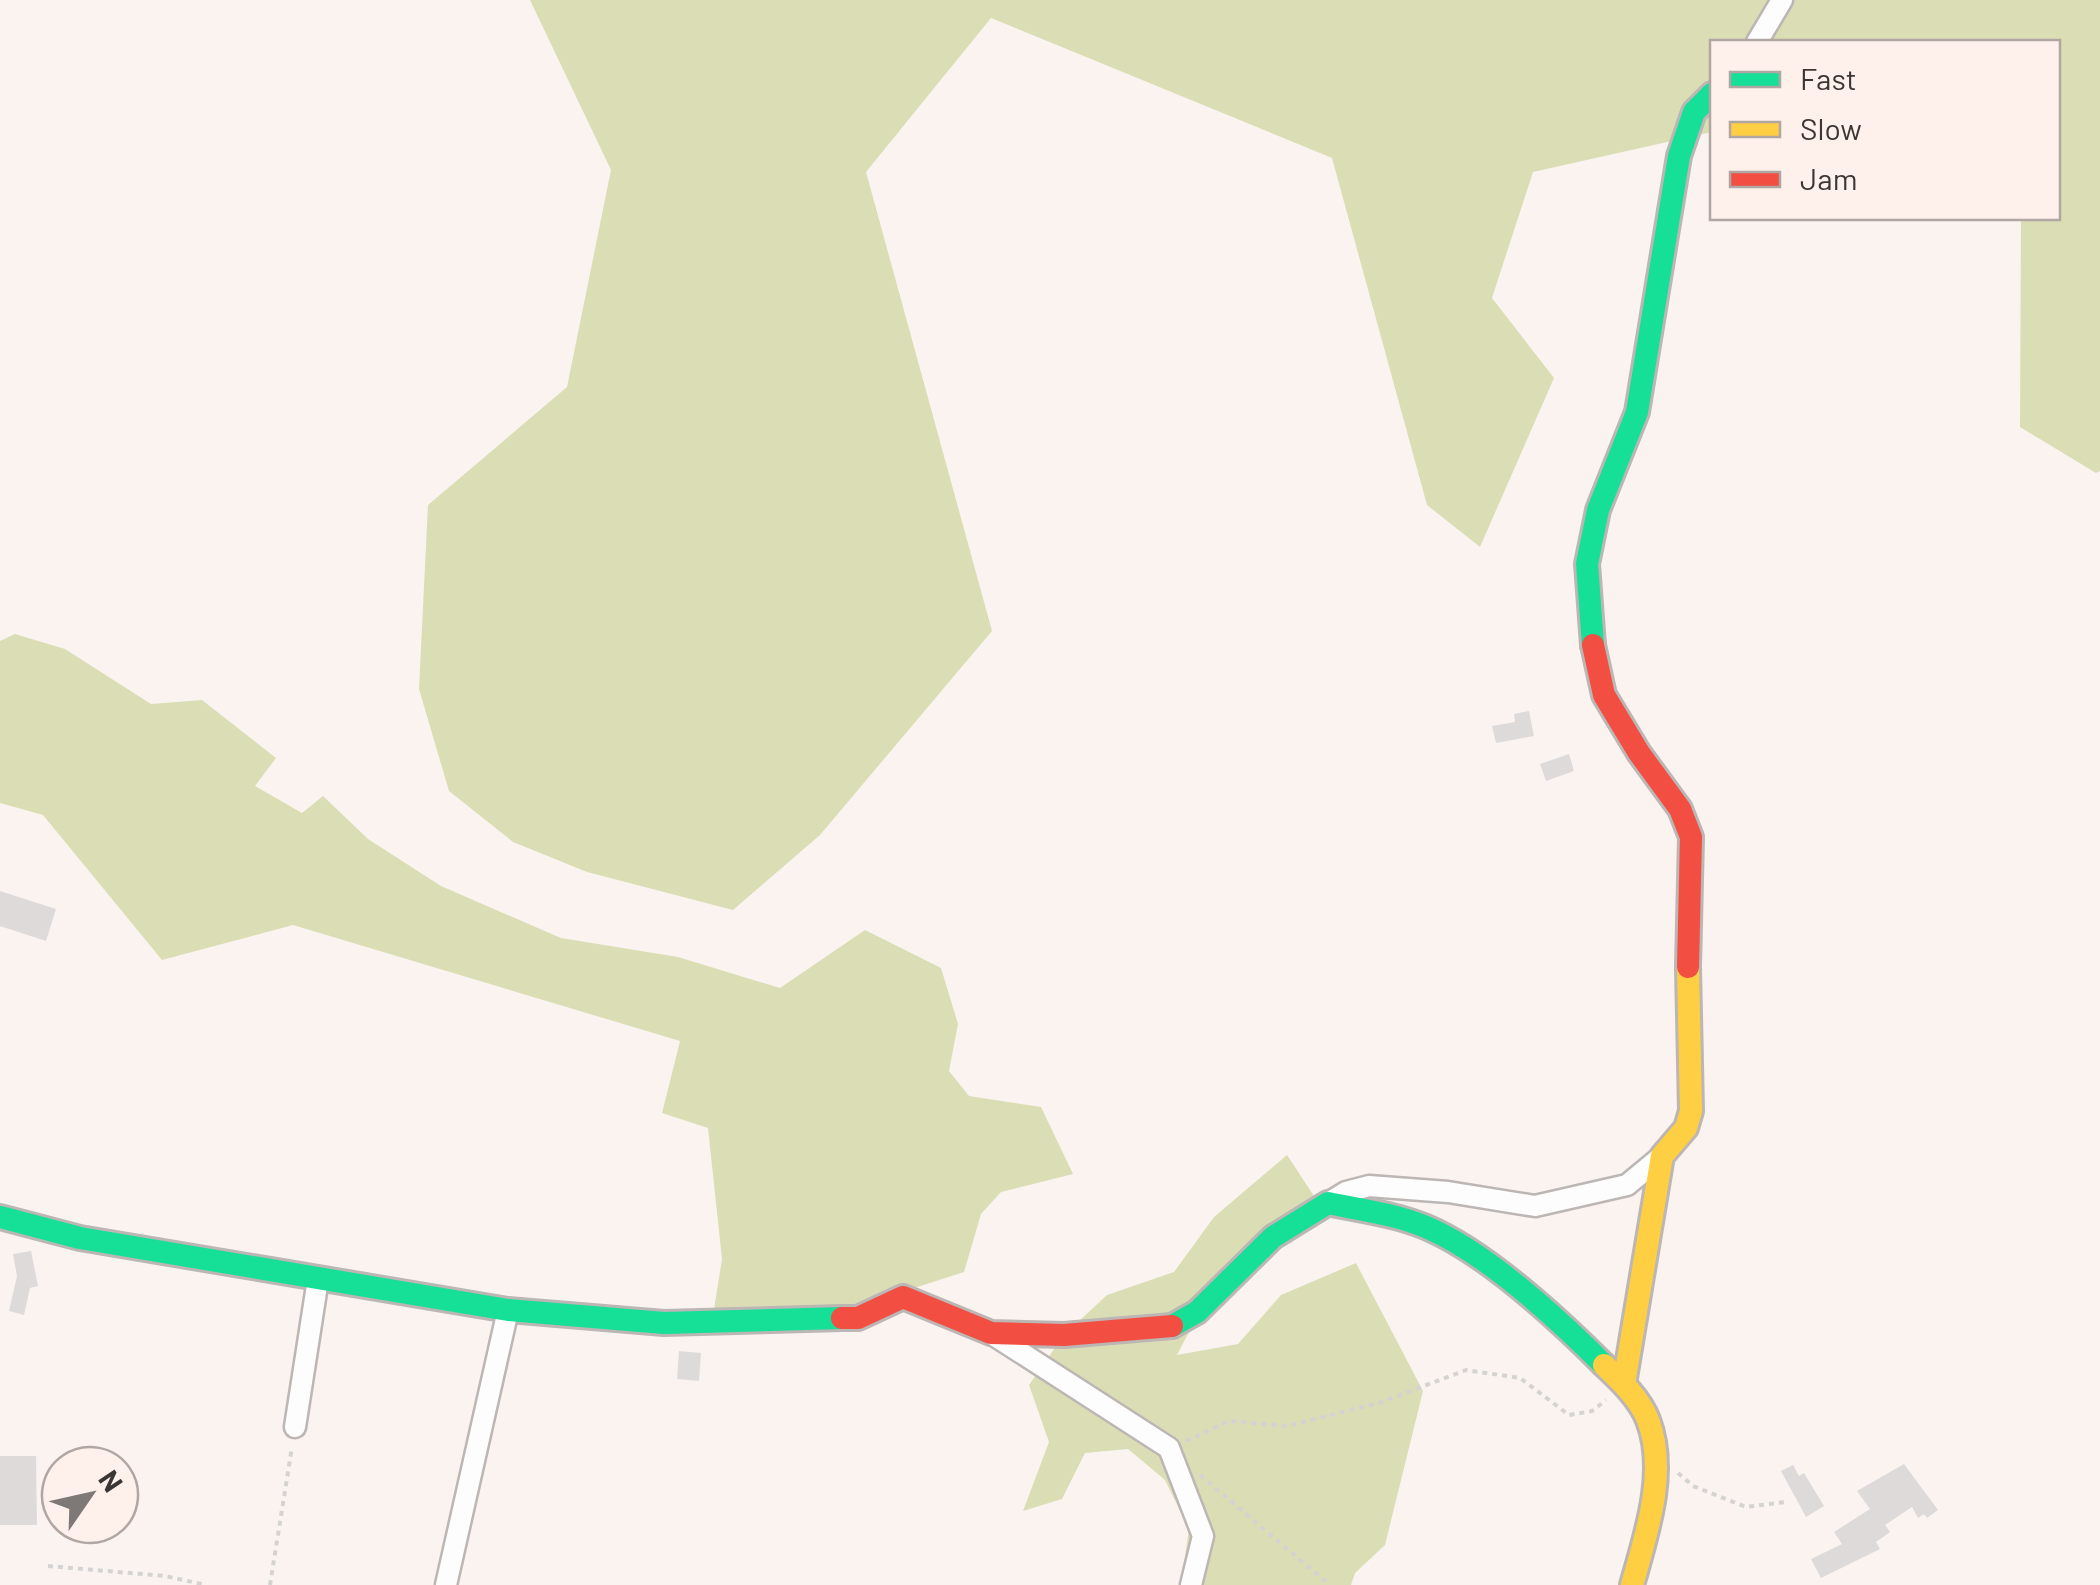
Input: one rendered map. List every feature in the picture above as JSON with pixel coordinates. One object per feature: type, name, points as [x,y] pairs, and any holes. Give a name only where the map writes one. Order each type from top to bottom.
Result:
[{"type":"street","points":[[1758,40],[1782,0]]},
{"type":"street","points":[[991,1333],[1064,1335],[1172,1326],[1197,1312],[1273,1237],[1346,1192],[1369,1186],[1448,1192],[1535,1206],[1627,1186],[1662,1156],[1686,1128],[1691,1110],[1687,977],[1691,837],[1680,809],[1604,695],[1592,642],[1587,564],[1598,510],[1637,412],[1679,156],[1694,112],[1710,96]]},
{"type":"street","points":[[1624,1384],[1662,1156]]},
{"type":"street","points":[[1328,1203],[1438,1232],[1505,1276],[1624,1384],[1648,1416],[1655,1454],[1655,1504],[1632,1585]]},
{"type":"street","points":[[0,1217],[80,1238],[508,1310],[664,1323],[858,1318],[903,1297],[991,1333],[1169,1448],[1203,1536],[1191,1585]]},
{"type":"street","points":[[295,1427],[318,1279]]},
{"type":"street","points":[[446,1585],[508,1310]]},
{"type":"path","points":[[1169,1448],[1228,1422],[1287,1426],[1380,1403],[1466,1370],[1520,1378],[1570,1415],[1592,1411],[1624,1384]]},
{"type":"path","points":[[270,1585],[295,1427]]},
{"type":"path","points":[[1655,1454],[1693,1486],[1746,1507],[1785,1502]]},
{"type":"path","points":[[1198,1473],[1330,1585]]},
{"type":"path","points":[[48,1566],[164,1576],[206,1585]]},
{"type":"green space","points":[[530,0],[2100,0],[2100,471],[2096,473],[2020,427],[2021,220],[2060,220],[2060,40],[1710,40],[1710,132],[1533,172],[1492,298],[1554,378],[1480,547],[1427,505],[1332,158],[991,18],[866,172],[992,631],[820,835],[733,910],[587,872],[513,842],[449,791],[419,689],[428,505],[567,387],[611,170]]},
{"type":"green space","points":[[15,634],[65,649],[151,704],[202,700],[276,758],[255,786],[302,813],[323,796],[368,839],[441,886],[561,938],[678,957],[780,988],[865,930],[941,968],[958,1024],[949,1071],[969,1096],[1041,1107],[1073,1174],[1001,1192],[981,1214],[964,1272],[815,1320],[712,1322],[722,1259],[708,1128],[662,1113],[680,1041],[293,925],[162,960],[43,815],[0,803],[0,641]]},
{"type":"green space","points":[[1287,1155],[1314,1196],[1190,1330],[1177,1355],[1238,1344],[1281,1295],[1356,1263],[1423,1391],[1385,1545],[1355,1573],[1351,1585],[1181,1585],[1189,1529],[1165,1480],[1128,1449],[1085,1453],[1062,1499],[1023,1511],[1049,1442],[1029,1385],[1064,1335],[1107,1295],[1174,1272],[1214,1217]]},
{"type":"building","points":[[1529,711],[1534,736],[1496,743],[1492,726],[1515,722],[1514,714]]},
{"type":"building","points":[[1569,754],[1574,771],[1546,781],[1540,764]]},
{"type":"building","points":[[0,891],[56,909],[46,941],[0,926]]},
{"type":"building","points":[[31,1251],[38,1286],[30,1288],[24,1315],[9,1311],[17,1276],[13,1254]]},
{"type":"building","points":[[679,1351],[701,1353],[699,1381],[677,1379]]},
{"type":"building","points":[[0,1456],[36,1456],[37,1525],[0,1525]]},
{"type":"building","points":[[1904,1464],[1938,1510],[1927,1518],[1924,1514],[1918,1518],[1912,1507],[1885,1525],[1890,1532],[1876,1542],[1880,1549],[1821,1578],[1811,1559],[1842,1544],[1834,1532],[1870,1509],[1857,1491]]},
{"type":"building","points":[[1793,1465],[1799,1476],[1804,1473],[1824,1506],[1806,1517],[1781,1471]]},
{"type":"traffic: fast","points":[[1593,645],[1587,564],[1598,510],[1637,412],[1679,156],[1694,112],[1710,96]]},
{"type":"traffic: fast","points":[[1172,1326],[1197,1312],[1273,1237],[1328,1203],[1402,1219],[1449,1238],[1520,1288],[1604,1365]]},
{"type":"traffic: fast","points":[[0,1217],[80,1238],[508,1310],[664,1323],[842,1318]]},
{"type":"traffic: slow","points":[[1624,1384],[1662,1156],[1686,1128],[1691,1111],[1688,967]]},
{"type":"traffic: slow","points":[[1604,1365],[1640,1405],[1654,1440],[1653,1503],[1632,1585]]},
{"type":"traffic: jam","points":[[1593,645],[1604,695],[1639,753],[1680,809],[1691,837],[1688,967]]},
{"type":"traffic: jam","points":[[842,1318],[858,1318],[903,1297],[991,1333],[1064,1335],[1172,1326]]}]
